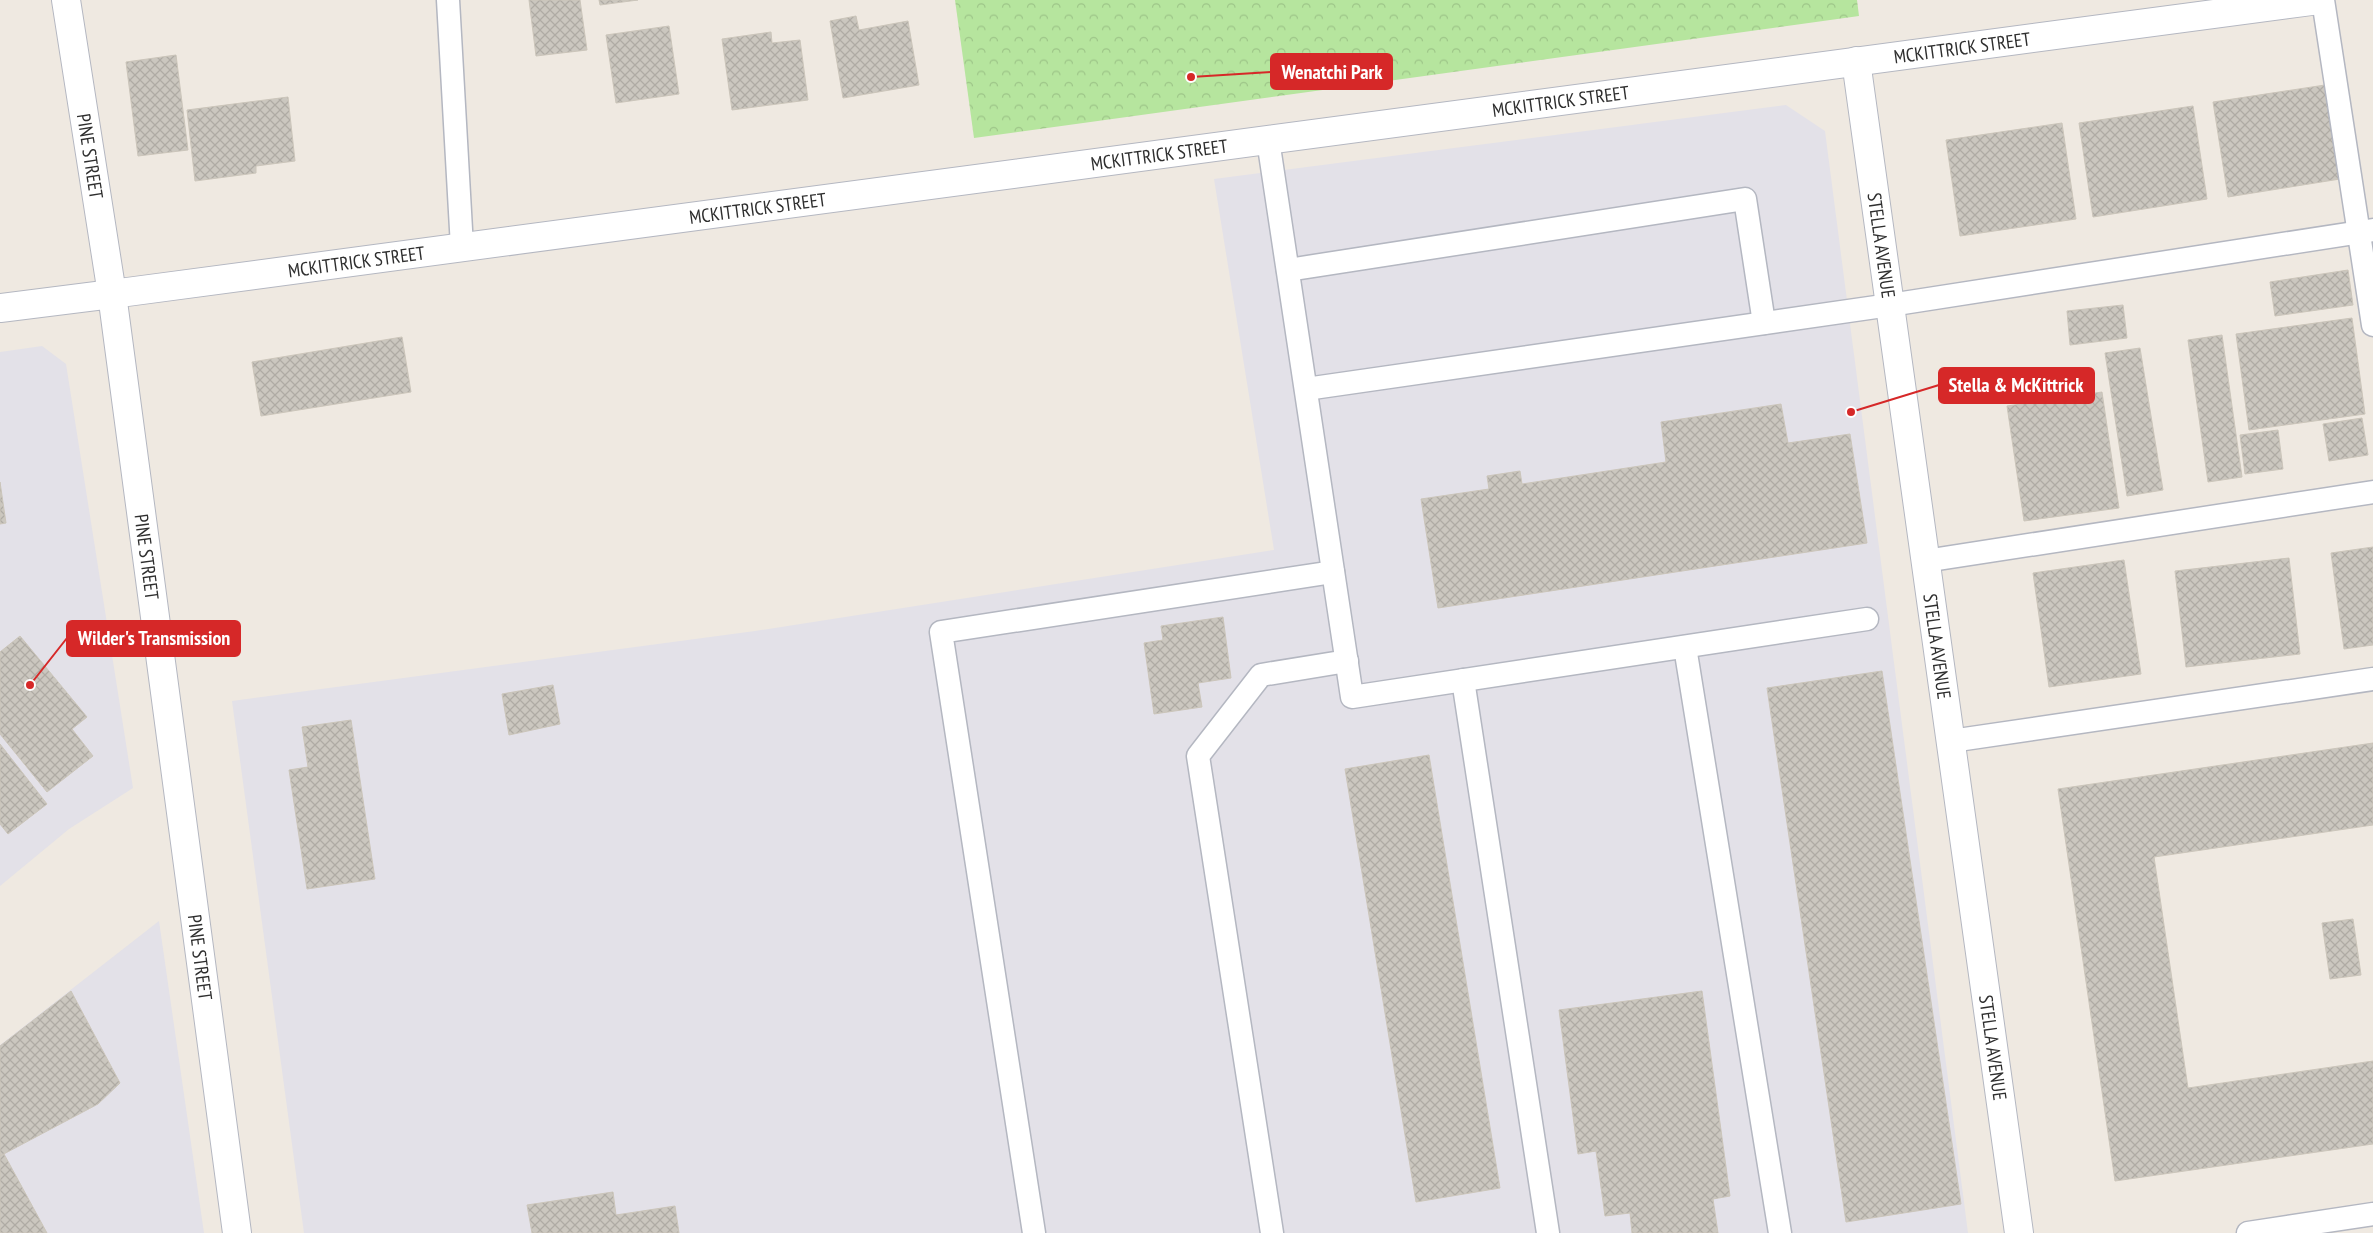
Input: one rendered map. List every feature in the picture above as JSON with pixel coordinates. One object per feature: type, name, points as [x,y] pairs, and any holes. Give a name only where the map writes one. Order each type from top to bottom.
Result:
[{"type":"street","name":"PINE STREET","points":[[66,0],[112,294],[237,1233]]},
{"type":"street","name":"MCKITTRICK STREET","points":[[0,308],[2319,0]]},
{"type":"street","name":"STELLA AVENUE","points":[[1856,61],[2018,1233]]},
{"type":"lane","points":[[448,0],[462,248]]},
{"type":"lane","points":[[2324,0],[2366,231],[2373,325]]},
{"type":"lane","points":[[1268,140],[1352,696],[1866,619]]},
{"type":"lane","points":[[1288,270],[1745,199],[1764,323]]},
{"type":"lane","points":[[1306,389],[1890,305],[2366,231]]},
{"type":"lane","points":[[1925,560],[2373,492]]},
{"type":"lane","points":[[1034,1233],[941,632],[1333,572]]},
{"type":"lane","points":[[1685,647],[1780,1233]]},
{"type":"lane","points":[[1272,1233],[1198,756],[1262,675],[1347,662]]},
{"type":"lane","points":[[1951,741],[2373,678]]},
{"type":"lane","points":[[1463,680],[1548,1233]]},
{"type":"lane","points":[[2248,1233],[2373,1214]]},
{"type":"shaded area","points":[[1786,105],[1825,131],[1968,1233],[304,1233],[232,701],[755,631],[1274,550],[1214,179]]},
{"type":"shaded area","points":[[42,346],[66,364],[133,788],[69,829],[0,886],[0,352]]},
{"type":"shaded area","points":[[159,921],[204,1233],[0,1233],[0,1045]]},
{"type":"green space","points":[[955,0],[1857,0],[1859,16],[974,138]]},
{"type":"building","points":[[529,0],[580,0],[587,50],[536,56]]},
{"type":"building","points":[[599,0],[638,0],[600,5]]},
{"type":"building","points":[[856,16],[859,30],[908,21],[919,85],[843,98],[830,21]]},
{"type":"building","points":[[669,26],[679,94],[616,103],[606,35]]},
{"type":"building","points":[[771,32],[772,43],[800,40],[808,100],[732,110],[722,39]]},
{"type":"building","points":[[176,55],[188,150],[138,156],[126,62]]},
{"type":"building","points":[[2325,85],[2340,179],[2228,197],[2213,102]]},
{"type":"building","points":[[288,97],[295,161],[256,166],[256,173],[195,181],[187,110]]},
{"type":"building","points":[[2193,106],[2207,199],[2093,217],[2079,123]]},
{"type":"building","points":[[2062,123],[2076,219],[1960,236],[1946,140]]},
{"type":"building","points":[[2348,270],[2353,305],[2275,316],[2270,282]]},
{"type":"building","points":[[2123,305],[2127,338],[2070,345],[2067,311]]},
{"type":"building","points":[[2352,318],[2365,414],[2249,430],[2236,334]]},
{"type":"building","points":[[2222,335],[2242,477],[2208,482],[2188,340]]},
{"type":"building","points":[[402,337],[411,392],[261,416],[252,362]]},
{"type":"building","points":[[2140,348],[2163,490],[2127,496],[2105,353]]},
{"type":"building","points":[[2102,392],[2119,508],[2024,521],[2007,406]]},
{"type":"building","points":[[1781,404],[1788,443],[1850,434],[1867,543],[1438,608],[1421,499],[1489,489],[1487,476],[1520,471],[1522,484],[1666,462],[1661,422]]},
{"type":"building","points":[[2362,418],[2368,455],[2329,461],[2323,424]]},
{"type":"building","points":[[2278,430],[2283,469],[2245,474],[2240,435]]},
{"type":"building","points":[[0,482],[6,523],[0,524]]},
{"type":"building","points":[[2373,547],[2373,645],[2344,649],[2331,553]]},
{"type":"building","points":[[2289,558],[2300,654],[2186,667],[2175,571]]},
{"type":"building","points":[[2124,560],[2141,674],[2049,687],[2033,573]]},
{"type":"building","points":[[1223,617],[1231,678],[1198,683],[1202,707],[1154,714],[1144,643],[1163,640],[1161,626]]},
{"type":"building","points":[[20,636],[87,717],[72,729],[93,756],[47,792],[0,734],[0,652]]},
{"type":"building","points":[[1882,671],[1961,1204],[1846,1222],[1767,688]]},
{"type":"building","points":[[553,685],[560,724],[509,735],[502,694]]},
{"type":"building","points":[[351,720],[375,879],[307,889],[289,770],[308,767],[302,727]]},
{"type":"building","points":[[2373,743],[2373,825],[2154,857],[2188,1088],[2373,1061],[2373,1144],[2115,1181],[2058,789]]},
{"type":"building","points":[[0,744],[47,804],[8,834],[0,824]]},
{"type":"building","points":[[1429,755],[1500,1188],[1416,1202],[1345,769]]},
{"type":"building","points":[[2353,919],[2361,975],[2330,979],[2322,923]]},
{"type":"building","points":[[71,991],[120,1083],[98,1104],[0,1156],[0,1046]]},
{"type":"building","points":[[1702,991],[1730,1196],[1713,1199],[1718,1233],[1632,1233],[1630,1213],[1605,1216],[1596,1151],[1578,1154],[1559,1010]]},
{"type":"building","points":[[4,1154],[47,1233],[0,1233],[0,1156]]},
{"type":"building","points":[[613,1192],[616,1215],[675,1206],[679,1233],[532,1233],[527,1205]]},
{"type":"place","name":"Wenatchi Park","points":[[1191,77]]},
{"type":"place","name":"Stella & McKittrick","points":[[1851,412]]},
{"type":"place","name":"Wilder's Transmission","points":[[30,685]]}]
